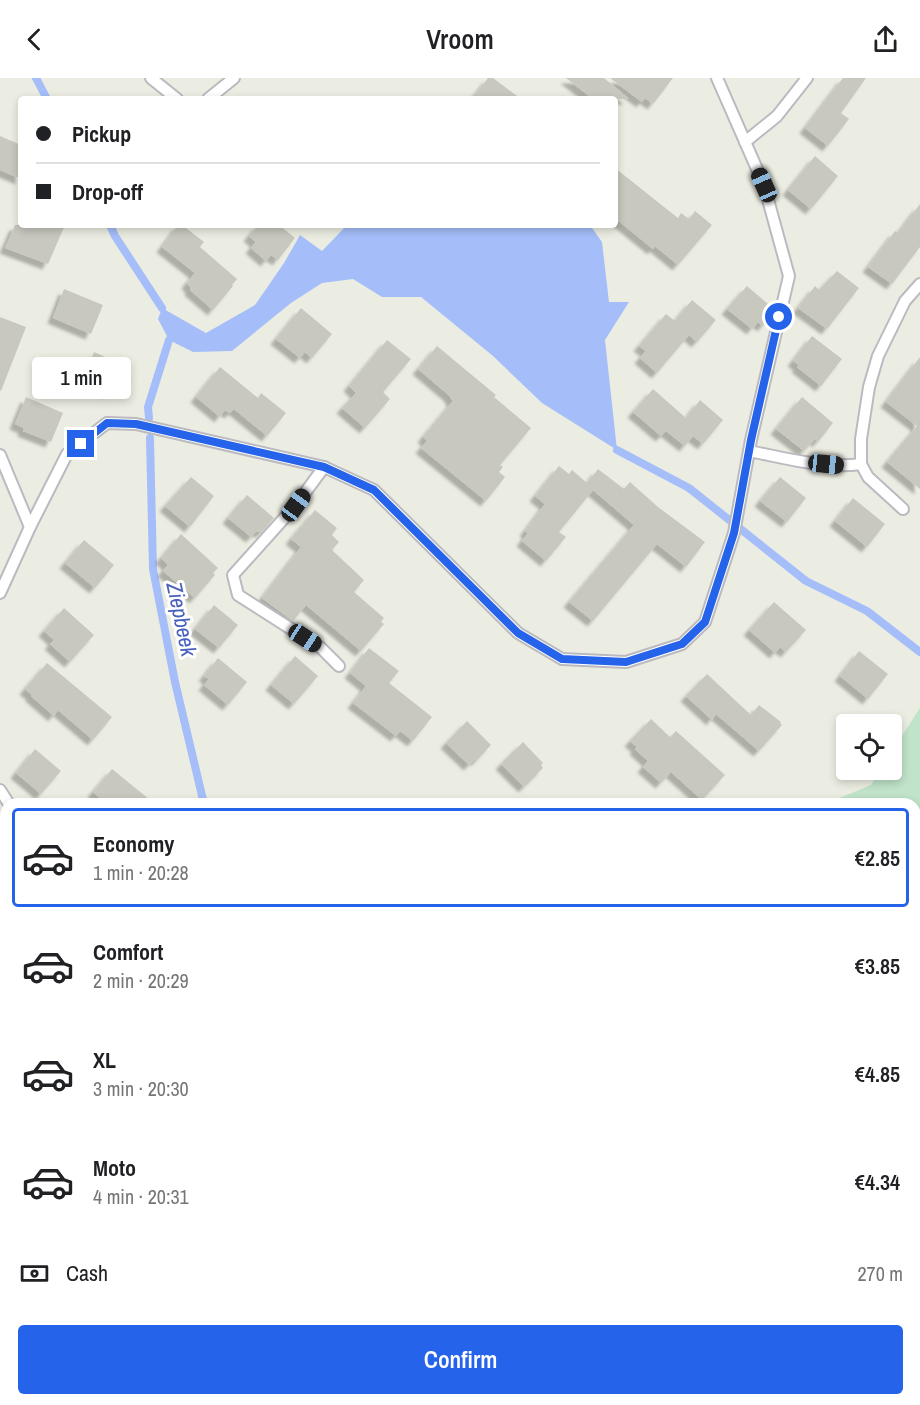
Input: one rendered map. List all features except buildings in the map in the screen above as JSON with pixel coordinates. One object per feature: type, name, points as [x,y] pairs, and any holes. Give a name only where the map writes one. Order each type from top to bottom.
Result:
[{"type":"lane","points":[[150,78],[173,96]]},
{"type":"lane","points":[[212,96],[234,78]]},
{"type":"lane","points":[[0,593],[67,454],[107,423],[136,424],[324,467],[374,490],[518,633],[562,659],[626,662],[682,644],[705,622],[734,533],[749,451],[789,276],[764,185],[717,78]]},
{"type":"lane","points":[[745,142],[777,116],[807,78]]},
{"type":"lane","points":[[903,509],[868,477],[861,464],[861,439],[869,387],[878,356],[905,301],[920,284]]},
{"type":"lane","points":[[749,451],[803,461],[848,466],[861,464]]},
{"type":"lane","points":[[0,455],[30,527]]},
{"type":"lane","points":[[324,467],[296,505],[233,575],[238,595],[321,648],[339,666]]},
{"type":"green space","points":[[920,708],[920,798],[840,798],[871,785],[874,780],[902,780],[902,736]]},
{"type":"water","points":[[344,228],[592,228],[602,242],[609,302],[629,302],[605,340],[617,450],[542,403],[493,356],[421,297],[382,297],[353,279],[322,283],[291,303],[232,351],[193,352],[169,340],[158,319],[162,308],[206,333],[255,305],[300,235],[322,251]]},
{"type":"waterway","name":"Ziepbeek","points":[[36,78],[45,96]]},
{"type":"waterway","name":"Ziepbeek","points":[[111,228],[162,308]]},
{"type":"waterway","name":"Ziepbeek","points":[[149,418],[148,407],[169,340]]},
{"type":"waterway","name":"Ziepbeek","points":[[150,438],[153,569],[175,682],[203,798]]},
{"type":"waterway","points":[[617,450],[689,488],[806,581],[867,611],[920,652]]},
{"type":"route","points":[[81,444],[107,423],[136,424],[324,467],[374,490],[518,633],[562,659],[626,662],[682,644],[705,622],[734,533],[751,440],[779,317]]}]
